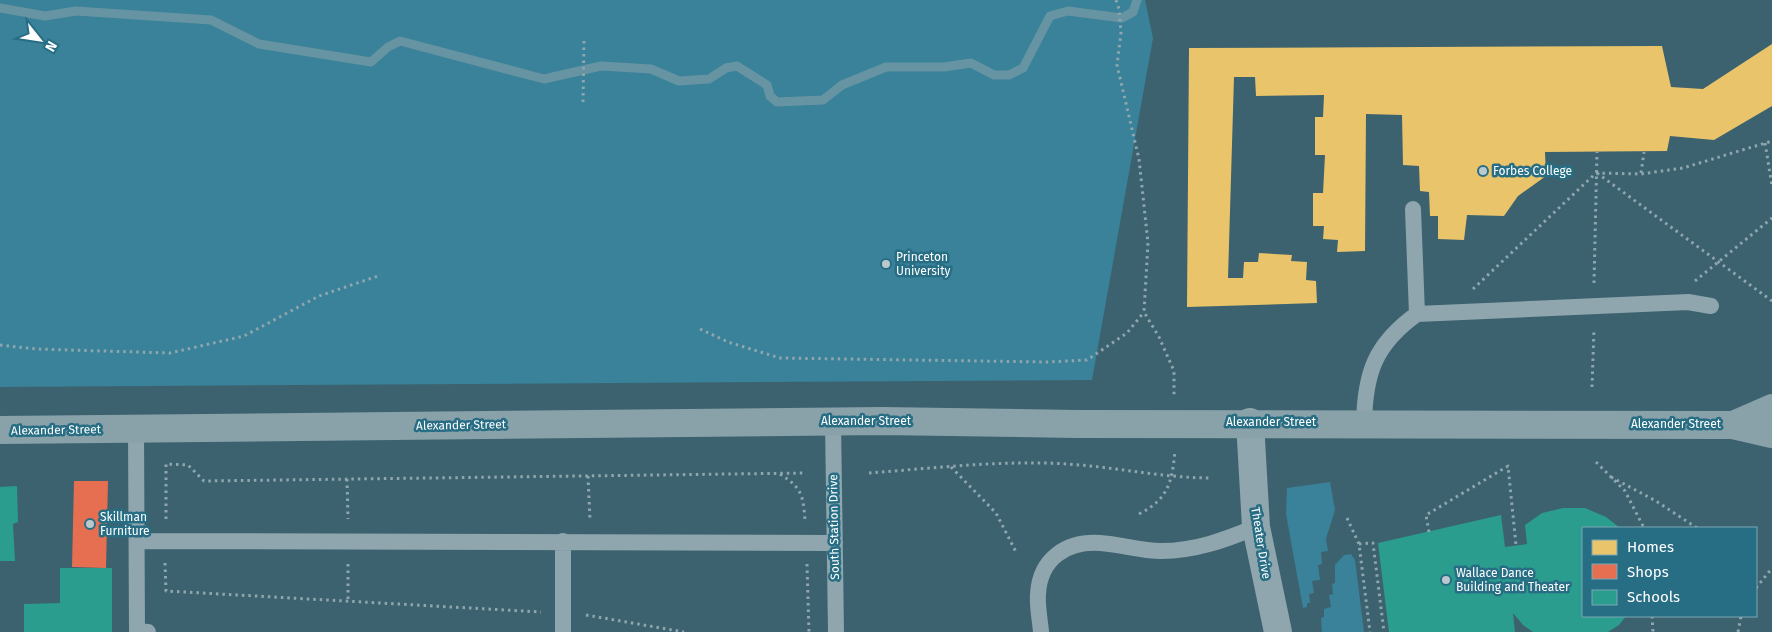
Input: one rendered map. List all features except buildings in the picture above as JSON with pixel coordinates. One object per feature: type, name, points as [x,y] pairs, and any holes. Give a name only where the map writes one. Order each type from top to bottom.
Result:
[{"type":"main road","name":"Alexander Street","points":[[1733,425],[1772,408]]},
{"type":"main road","name":"Alexander Street","points":[[0,430],[833,421],[1733,425],[1772,434]]},
{"type":"street","name":"Theater Drive","points":[[1250,422],[1256,527],[1278,632]]},
{"type":"lane","points":[[1413,209],[1417,314]]},
{"type":"lane","points":[[1364,423],[1364,391],[1379,352],[1399,327],[1417,314],[1688,302],[1711,306]]},
{"type":"lane","name":"South Station Drive","points":[[833,421],[836,632]]},
{"type":"lane","points":[[136,429],[137,631],[148,632]]},
{"type":"lane","points":[[1041,632],[1038,593],[1041,580],[1051,561],[1062,550],[1078,543],[1094,543],[1160,551],[1194,549],[1219,542],[1256,527]]},
{"type":"lane","points":[[137,541],[835,543]]},
{"type":"lane","points":[[563,541],[563,632]]},
{"type":"path","points":[[1116,0],[1120,9],[1121,33],[1117,66],[1139,159],[1148,243],[1144,312],[1159,337],[1174,371],[1174,399]]},
{"type":"path","points":[[582,102],[581,86],[584,39]]},
{"type":"path","points":[[1449,312],[1596,172],[1641,174],[1683,168],[1772,141]]},
{"type":"path","points":[[1764,143],[1772,186]]},
{"type":"path","points":[[1594,291],[1597,152]]},
{"type":"path","points":[[1641,174],[1644,152]]},
{"type":"path","points":[[1596,172],[1772,301]]},
{"type":"path","points":[[1668,303],[1772,218]]},
{"type":"path","points":[[0,345],[36,349],[170,353],[244,336],[319,296],[381,275]]},
{"type":"path","points":[[700,329],[728,342],[780,358],[1055,362],[1087,360],[1127,333],[1144,312]]},
{"type":"path","points":[[1592,387],[1594,326]]},
{"type":"path","points":[[1139,514],[1147,510],[1163,495],[1173,478],[1175,450]]},
{"type":"path","points":[[1596,462],[1625,491],[1643,527]]},
{"type":"path","points":[[166,526],[166,464],[188,465],[204,481],[806,473]]},
{"type":"path","points":[[869,473],[950,467],[1066,464],[1173,478],[1211,478]]},
{"type":"path","points":[[1429,532],[1426,515],[1508,466],[1516,545]]},
{"type":"path","points":[[950,467],[996,513],[1016,552]]},
{"type":"path","points":[[780,473],[798,488],[803,498],[804,520]]},
{"type":"path","points":[[588,476],[590,524]]},
{"type":"path","points":[[1611,477],[1656,501],[1695,527]]},
{"type":"path","points":[[347,479],[348,527]]},
{"type":"path","points":[[1347,518],[1359,544],[1370,632]]},
{"type":"path","points":[[1359,544],[1373,543],[1384,632]]},
{"type":"path","points":[[348,556],[348,601]]},
{"type":"path","points":[[806,556],[809,632]]},
{"type":"path","points":[[165,560],[166,591],[543,612]]},
{"type":"path","points":[[1757,587],[1772,568]]},
{"type":"path","points":[[586,615],[684,632]]},
{"type":"path","points":[[1652,617],[1653,632]]},
{"type":"path","points":[[1738,632],[1741,617]]},
{"type":"shaded area","points":[[0,0],[1145,0],[1153,38],[1092,380],[0,387]]},
{"type":"shaded area","points":[[1330,482],[1335,510],[1326,539],[1328,551],[1321,552],[1322,564],[1318,565],[1320,580],[1312,581],[1314,593],[1309,594],[1310,603],[1307,603],[1307,607],[1303,608],[1286,514],[1287,488]]},
{"type":"shaded area","points":[[1351,554],[1355,560],[1364,632],[1322,632],[1321,618],[1324,617],[1324,609],[1331,607],[1329,595],[1333,594],[1332,584],[1335,583],[1335,565],[1344,555]]},
{"type":"waterway","points":[[0,8],[45,16],[76,11],[211,20],[259,44],[371,62],[388,47],[400,41],[544,79],[601,66],[651,69],[679,81],[709,79],[726,68],[737,66],[767,85],[770,96],[777,102],[823,100],[842,85],[886,67],[944,67],[971,63],[994,75],[1009,75],[1023,68],[1050,16],[1068,11],[1122,18],[1133,12],[1137,0]]},
{"type":"place","name":"Forbes College","points":[[1483,171]]},
{"type":"place","name":"Princeton University","points":[[886,264]]},
{"type":"place","name":"Skillman Furniture","points":[[90,524]]},
{"type":"place","name":"Wallace Dance Building and Theater","points":[[1446,580]]}]
